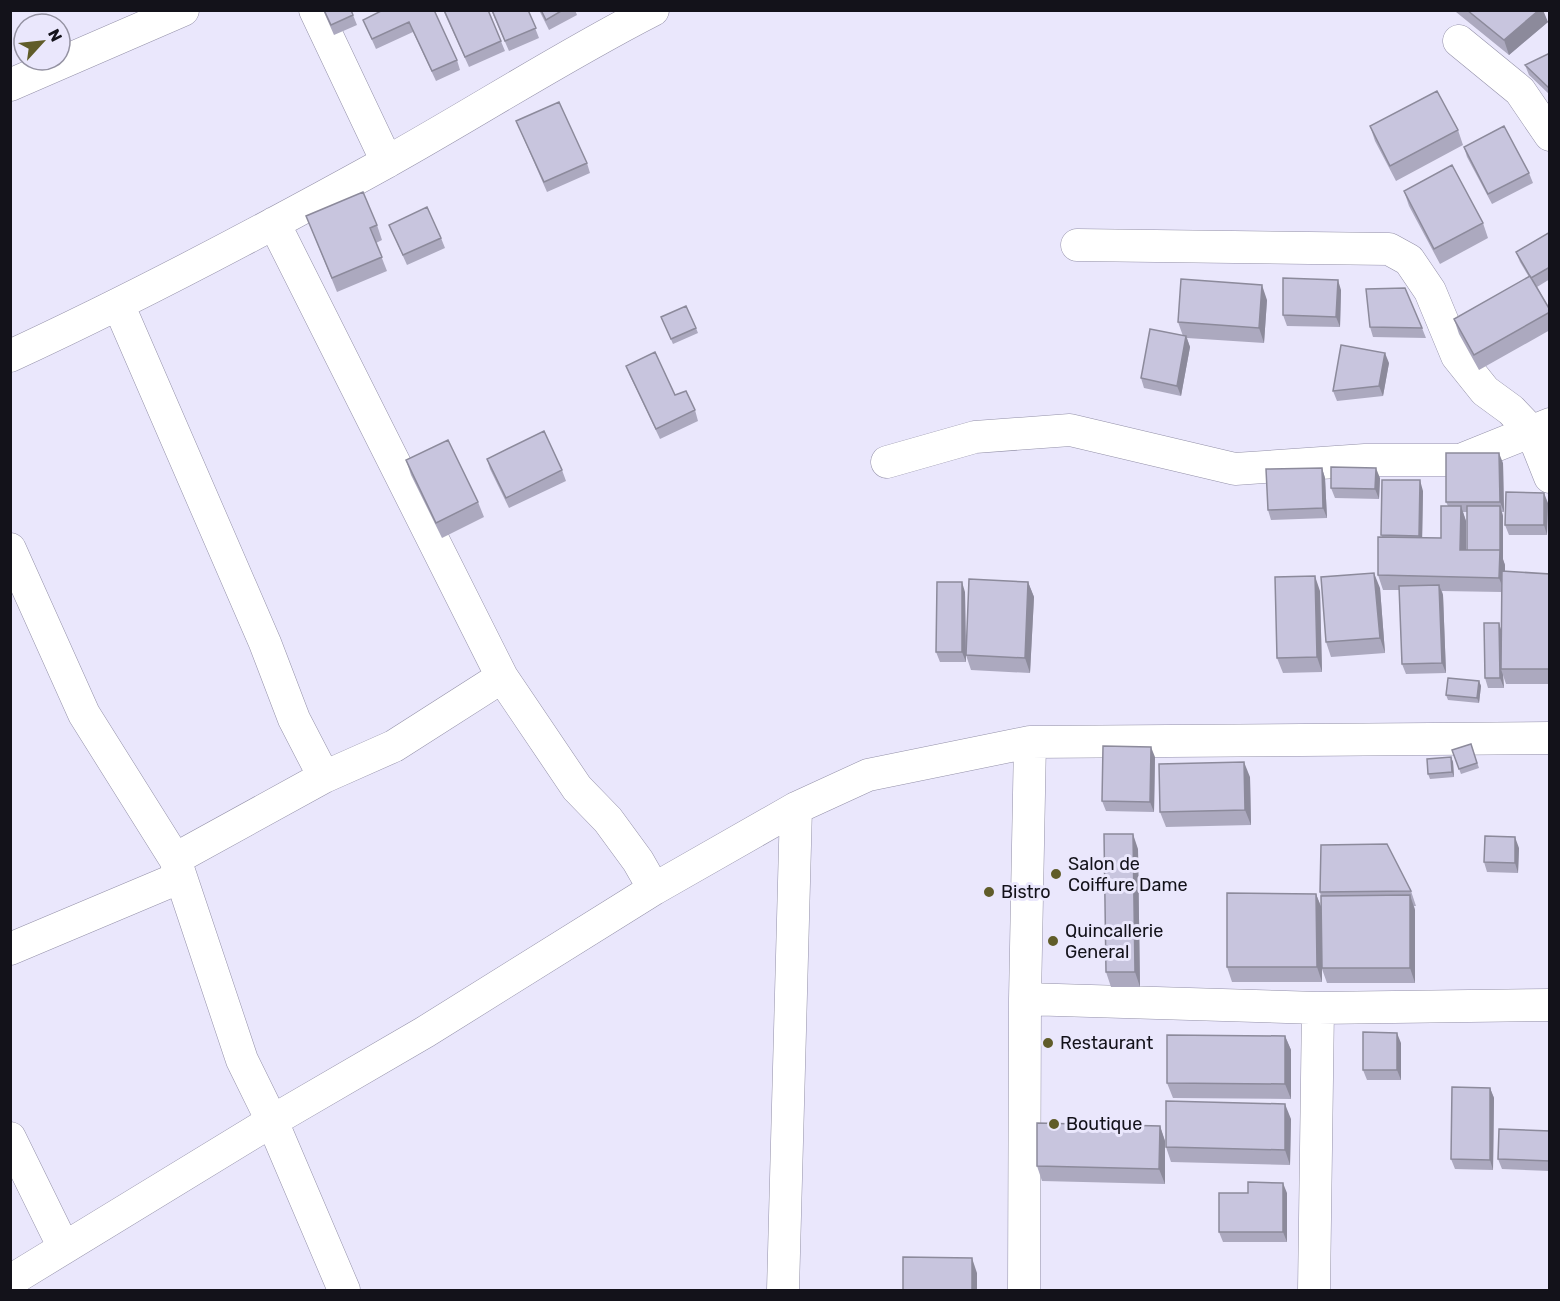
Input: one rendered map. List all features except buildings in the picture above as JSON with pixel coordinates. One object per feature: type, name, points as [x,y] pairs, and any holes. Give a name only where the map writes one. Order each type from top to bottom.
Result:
[{"type":"street","points":[[10,85],[183,10]]},
{"type":"street","points":[[315,10],[387,162]]},
{"type":"street","points":[[10,356],[119,306],[274,223],[387,162],[585,45],[653,10]]},
{"type":"street","points":[[1459,41],[1520,91],[1550,135]]},
{"type":"street","points":[[274,223],[502,677],[577,788],[608,820],[638,861],[654,889]]},
{"type":"street","points":[[1077,245],[1389,249],[1409,260],[1430,291],[1457,356],[1485,391],[1541,428],[1550,477]]},
{"type":"street","points":[[119,306],[265,643],[294,719],[324,777]]},
{"type":"street","points":[[887,462],[975,437],[1070,430],[1235,470],[1365,460],[1460,460],[1541,428]]},
{"type":"street","points":[[10,549],[84,714],[178,868],[242,1060],[272,1121],[344,1290]]},
{"type":"street","points":[[10,949],[178,868],[324,777],[394,746],[502,677]]},
{"type":"street","points":[[10,1281],[272,1121],[424,1032],[654,889],[796,808],[868,775],[1030,742],[1550,738]]},
{"type":"street","points":[[1024,1290],[1025,999],[1030,742]]},
{"type":"street","points":[[783,1290],[796,808]]},
{"type":"street","points":[[1025,999],[1318,1008],[1550,1005]]},
{"type":"street","points":[[1314,1290],[1318,1008]]},
{"type":"street","points":[[10,1138],[64,1248]]},
{"type":"place","name":"Salon de Coiffure Dame","points":[[1056,874]]},
{"type":"place","name":"Bistro","points":[[989,892]]},
{"type":"place","name":"Quincallerie General","points":[[1053,941]]},
{"type":"place","name":"Restaurant","points":[[1048,1043]]},
{"type":"place","name":"Boutique","points":[[1054,1124]]}]
